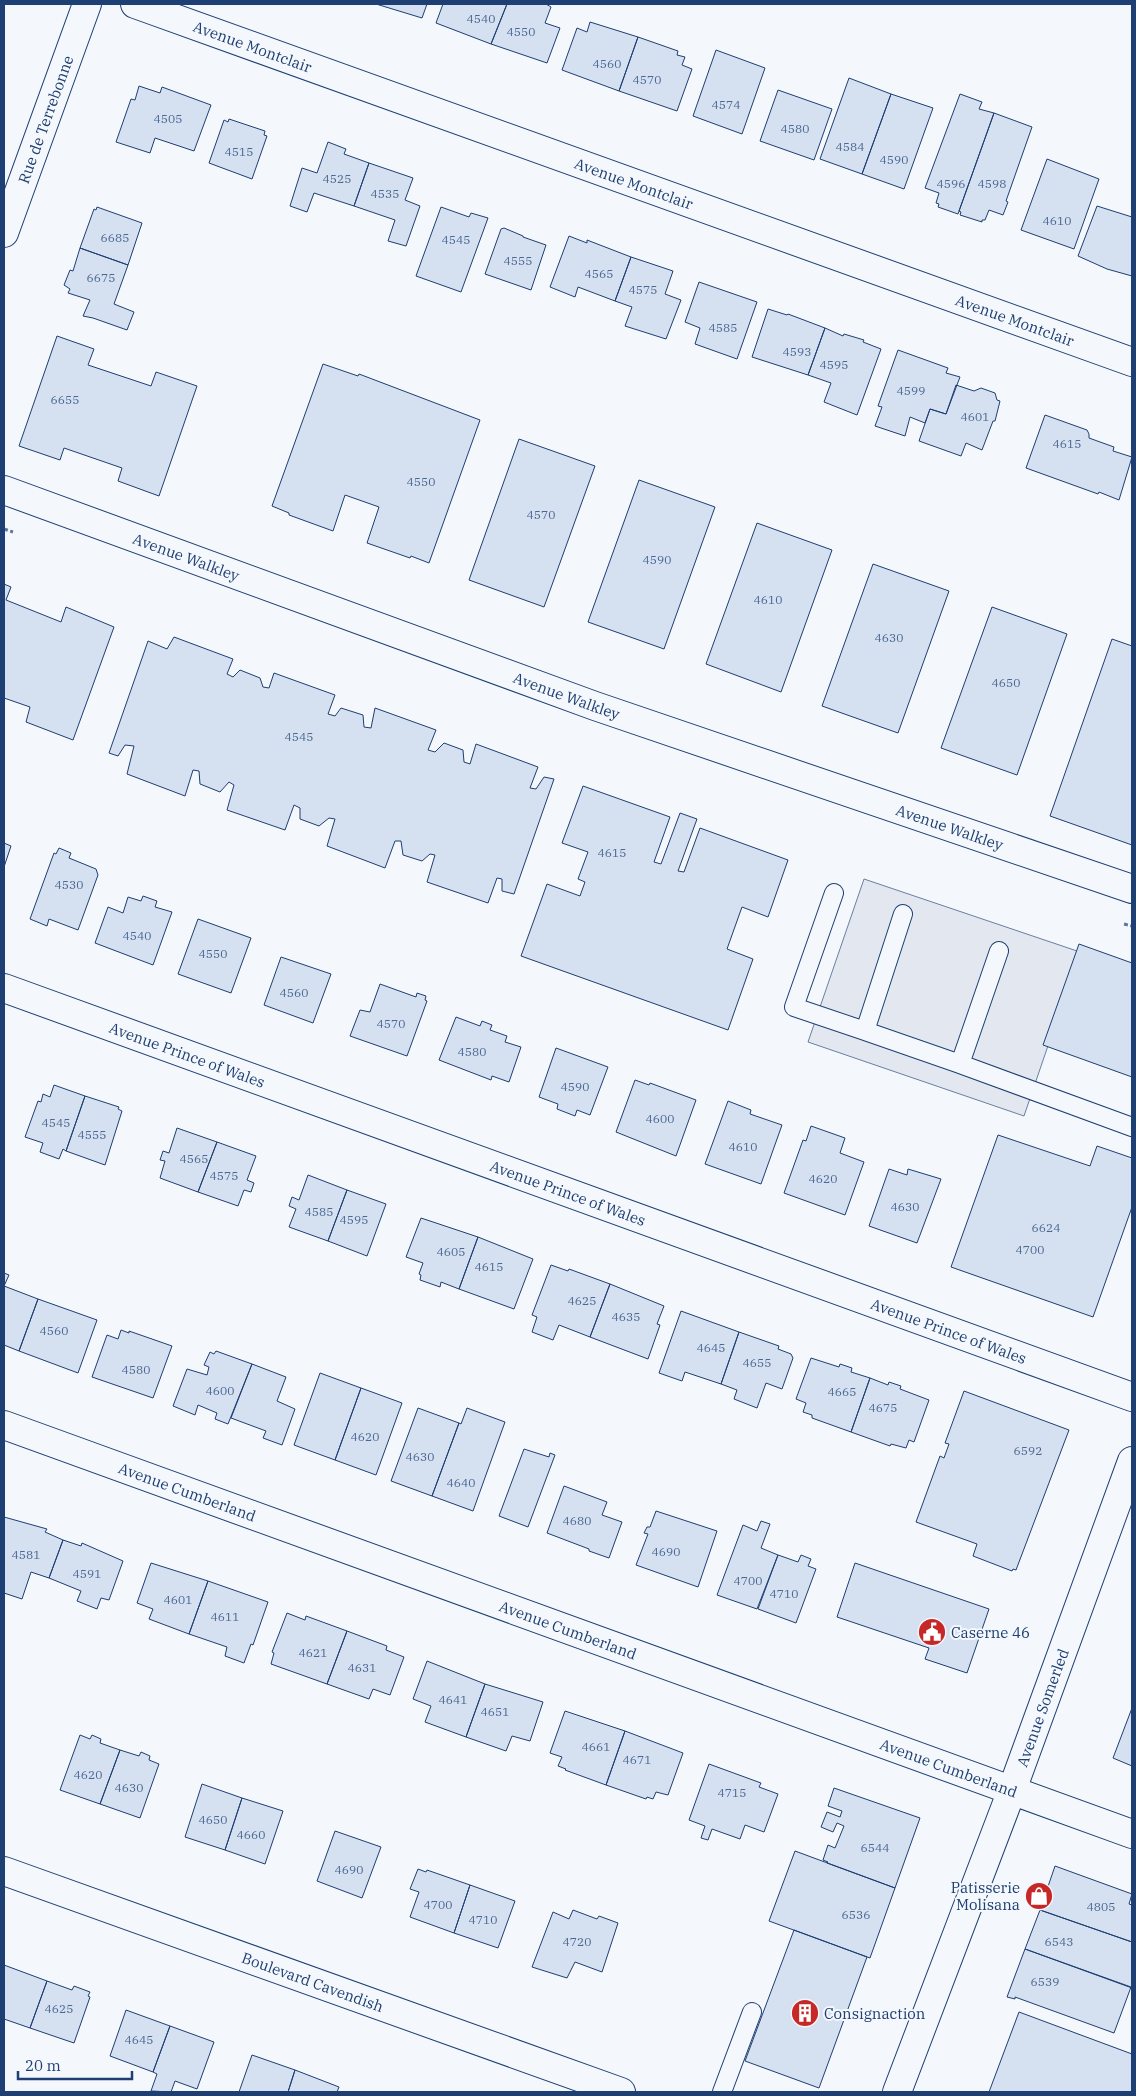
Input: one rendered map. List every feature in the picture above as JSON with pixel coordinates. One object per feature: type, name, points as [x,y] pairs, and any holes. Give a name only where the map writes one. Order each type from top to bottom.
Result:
[{"type":"street","name":"Rue de Terrebonne","points":[[4,233],[87,4]]},
{"type":"street","name":"Avenue Montclair","points":[[136,4],[1132,362]]},
{"type":"street","name":"Avenue Walkley","points":[[4,490],[595,706],[1132,888]]},
{"type":"street","name":"Avenue Prince of Wales","points":[[4,988],[1132,1397]]},
{"type":"street","name":"Avenue Cumberland","points":[[4,1425],[1132,1834]]},
{"type":"street","name":"Avenue Somerled","points":[[897,2092],[1012,1790],[1132,1461]]},
{"type":"street","name":"Boulevard Cavendish","points":[[4,1871],[621,2092]]},
{"type":"lane","points":[[834,893],[794,1007],[960,1064],[1132,1127]]},
{"type":"lane","points":[[865,1031],[903,914]]},
{"type":"lane","points":[[960,1064],[999,951]]},
{"type":"lane","points":[[722,2092],[752,2012]]},
{"type":"shaded area","points":[[864,879],[1080,952],[1024,1116],[808,1042]]},
{"type":"building","points":[[376,4],[427,4],[422,18]]},
{"type":"building","points":[[443,4],[507,4],[491,44],[436,23]]},
{"type":"building","points":[[507,4],[546,4],[551,7],[545,23],[560,28],[547,63],[491,44]]},
{"type":"building","points":[[590,22],[638,37],[619,91],[562,70],[577,28],[587,32]]},
{"type":"building","points":[[638,37],[678,51],[677,55],[685,57],[682,65],[692,69],[677,111],[619,91]]},
{"type":"building","points":[[716,50],[765,68],[742,134],[693,116]]},
{"type":"building","points":[[849,78],[891,94],[862,174],[820,159]]},
{"type":"building","points":[[139,86],[160,93],[162,87],[211,105],[194,151],[155,138],[150,153],[116,142],[131,99],[135,100]]},
{"type":"building","points":[[778,90],[832,109],[814,160],[760,141]]},
{"type":"building","points":[[891,94],[933,108],[904,189],[862,174]]},
{"type":"building","points":[[960,94],[982,102],[979,109],[994,113],[958,214],[938,207],[939,204],[936,203],[939,193],[925,188]]},
{"type":"building","points":[[994,113],[1032,127],[1006,201],[1008,202],[1003,215],[989,210],[985,220],[982,220],[982,222],[960,215],[961,212],[959,211]]},
{"type":"building","points":[[229,119],[265,131],[264,135],[267,136],[252,179],[209,163],[224,120],[228,122]]},
{"type":"building","points":[[328,142],[346,149],[344,154],[369,163],[354,206],[314,193],[307,212],[290,206],[302,168],[317,173]]},
{"type":"building","points":[[1047,159],[1099,179],[1074,249],[1021,230]]},
{"type":"building","points":[[369,163],[413,178],[405,200],[420,206],[406,246],[388,241],[395,220],[354,206]]},
{"type":"building","points":[[1097,206],[1132,217],[1132,276],[1107,269],[1078,256]]},
{"type":"building","points":[[97,207],[142,223],[128,265],[80,248],[94,209],[96,210]]},
{"type":"building","points":[[441,207],[469,217],[471,213],[488,218],[461,292],[416,276]]},
{"type":"building","points":[[504,228],[546,245],[531,290],[485,274],[501,229]]},
{"type":"building","points":[[569,236],[587,243],[587,240],[631,257],[615,301],[578,287],[575,297],[550,287]]},
{"type":"building","points":[[80,248],[128,265],[114,304],[134,312],[127,330],[83,316],[90,300],[68,293],[70,289],[64,285],[70,270],[73,271]]},
{"type":"building","points":[[631,257],[673,271],[665,294],[681,300],[666,339],[625,326],[632,307],[615,301]]},
{"type":"building","points":[[699,282],[757,302],[737,359],[695,344],[700,328],[685,322]]},
{"type":"building","points":[[768,309],[788,314],[825,328],[808,375],[752,357]]},
{"type":"building","points":[[825,328],[843,336],[844,334],[864,340],[863,342],[881,349],[857,415],[824,402],[831,383],[808,375]]},
{"type":"building","points":[[57,336],[94,349],[88,365],[151,386],[156,372],[197,386],[159,496],[118,481],[122,468],[64,448],[60,460],[19,446]]},
{"type":"building","points":[[898,350],[948,368],[946,373],[960,377],[946,414],[930,409],[925,423],[910,417],[905,436],[875,426],[882,407],[878,406]]},
{"type":"building","points":[[323,364],[358,376],[359,374],[480,420],[429,563],[367,543],[379,507],[345,495],[333,531],[289,515],[289,513],[272,506]]},
{"type":"building","points":[[956,385],[974,391],[981,388],[995,393],[997,400],[1000,401],[995,421],[993,421],[982,450],[966,443],[961,456],[919,441],[930,409],[946,414]]},
{"type":"building","points":[[1045,415],[1087,430],[1089,438],[1114,447],[1113,451],[1132,457],[1119,500],[1026,468]]},
{"type":"building","points":[[519,439],[595,466],[544,607],[469,580]]},
{"type":"building","points":[[639,480],[715,507],[664,649],[588,622]]},
{"type":"building","points":[[757,523],[832,550],[781,692],[706,664]]},
{"type":"building","points":[[873,564],[949,591],[898,733],[822,706]]},
{"type":"building","points":[[4,584],[11,587],[6,600],[61,622],[66,607],[114,627],[73,740],[26,722],[30,707],[4,698]]},
{"type":"building","points":[[992,607],[1067,634],[1017,775],[941,748]]},
{"type":"building","points":[[174,637],[233,659],[227,674],[233,677],[240,670],[260,678],[263,687],[269,688],[274,673],[335,695],[328,714],[335,716],[341,708],[363,715],[364,727],[371,728],[375,708],[436,730],[428,750],[435,752],[444,743],[463,750],[464,762],[470,764],[476,744],[538,767],[530,788],[536,789],[544,777],[554,779],[514,894],[502,891],[502,879],[497,878],[488,903],[427,882],[435,855],[430,854],[422,861],[403,855],[401,841],[395,841],[385,868],[327,846],[335,819],[329,818],[319,826],[300,819],[300,808],[294,805],[285,830],[227,810],[234,785],[229,782],[220,792],[200,784],[199,771],[193,770],[185,796],[127,774],[134,746],[125,745],[118,756],[109,753],[148,641],[167,649]]},
{"type":"building","points":[[1112,639],[1132,646],[1132,845],[1050,816]]},
{"type":"building","points":[[583,786],[670,817],[654,862],[661,864],[680,813],[697,819],[678,871],[684,872],[700,828],[788,860],[768,917],[742,907],[727,949],[753,959],[728,1030],[521,956],[547,884],[580,896],[585,882],[578,879],[588,852],[562,843]]},
{"type":"building","points":[[4,843],[11,846],[4,867]]},
{"type":"building","points":[[59,848],[71,853],[69,858],[96,869],[98,875],[78,930],[49,919],[47,926],[30,919],[54,853],[56,854]]},
{"type":"building","points":[[143,896],[157,901],[155,907],[172,912],[153,965],[95,943],[108,907],[123,913],[128,897],[141,901]]},
{"type":"building","points":[[198,919],[251,938],[231,993],[178,974]]},
{"type":"building","points":[[1079,944],[1132,963],[1132,1077],[1043,1045]]},
{"type":"building","points":[[281,957],[331,974],[313,1023],[264,1005]]},
{"type":"building","points":[[380,984],[416,997],[417,993],[426,996],[425,1000],[427,1001],[407,1056],[350,1036],[360,1010],[370,1012]]},
{"type":"building","points":[[456,1017],[480,1026],[482,1021],[492,1025],[490,1030],[507,1036],[505,1042],[521,1047],[509,1082],[492,1076],[491,1080],[439,1060]]},
{"type":"building","points":[[556,1048],[608,1067],[590,1115],[577,1110],[575,1116],[557,1109],[558,1104],[539,1097]]},
{"type":"building","points":[[635,1080],[649,1085],[650,1083],[696,1100],[676,1156],[616,1132]]},
{"type":"building","points":[[54,1085],[85,1096],[66,1151],[63,1149],[59,1159],[40,1152],[43,1143],[25,1137],[38,1101],[41,1102],[43,1094],[50,1097]]},
{"type":"building","points":[[85,1096],[119,1107],[118,1109],[122,1111],[105,1165],[66,1151]]},
{"type":"building","points":[[728,1101],[751,1110],[750,1114],[782,1125],[761,1184],[705,1164]]},
{"type":"building","points":[[811,1126],[845,1138],[840,1153],[864,1162],[845,1215],[784,1193],[803,1140],[806,1141]]},
{"type":"building","points":[[177,1128],[217,1142],[198,1192],[160,1178],[165,1161],[160,1160],[163,1151],[169,1153]]},
{"type":"building","points":[[998,1135],[1090,1166],[1097,1146],[1132,1158],[1132,1207],[1093,1317],[951,1267]]},
{"type":"building","points":[[217,1142],[256,1156],[247,1180],[254,1183],[251,1192],[244,1190],[238,1206],[198,1192]]},
{"type":"building","points":[[889,1169],[907,1175],[908,1169],[941,1179],[917,1243],[869,1226]]},
{"type":"building","points":[[308,1175],[347,1190],[328,1241],[289,1227],[296,1209],[289,1206],[292,1197],[299,1200]]},
{"type":"building","points":[[347,1190],[386,1204],[367,1256],[328,1241]]},
{"type":"building","points":[[421,1218],[478,1237],[459,1289],[441,1282],[440,1287],[420,1280],[421,1275],[419,1274],[423,1263],[406,1257]]},
{"type":"building","points":[[478,1237],[533,1259],[514,1309],[459,1289]]},
{"type":"building","points":[[551,1265],[568,1271],[569,1269],[610,1284],[590,1337],[559,1325],[553,1340],[532,1332],[537,1317],[532,1315]]},
{"type":"building","points":[[4,1273],[9,1275],[4,1286]]},
{"type":"building","points":[[610,1284],[664,1306],[657,1324],[660,1325],[648,1359],[590,1337]]},
{"type":"building","points":[[4,1286],[38,1299],[19,1351],[4,1345]]},
{"type":"building","points":[[38,1299],[97,1320],[78,1373],[19,1351]]},
{"type":"building","points":[[681,1311],[739,1332],[721,1384],[685,1372],[682,1381],[659,1373]]},
{"type":"building","points":[[121,1330],[172,1346],[153,1398],[92,1377],[107,1335],[118,1339]]},
{"type":"building","points":[[739,1332],[779,1346],[778,1349],[791,1354],[793,1358],[782,1389],[766,1383],[757,1408],[734,1399],[737,1390],[721,1384]]},
{"type":"building","points":[[216,1351],[252,1364],[228,1424],[215,1419],[217,1413],[198,1405],[195,1415],[173,1406],[187,1369],[207,1375],[209,1367],[204,1365],[210,1352],[214,1354]]},
{"type":"building","points":[[811,1358],[839,1367],[840,1364],[852,1368],[851,1372],[870,1378],[851,1432],[812,1418],[812,1415],[803,1412],[806,1403],[796,1399]]},
{"type":"building","points":[[252,1364],[286,1377],[277,1401],[295,1409],[282,1445],[263,1438],[266,1431],[231,1418]]},
{"type":"building","points":[[320,1373],[361,1388],[335,1460],[294,1445]]},
{"type":"building","points":[[870,1378],[888,1385],[889,1382],[901,1386],[900,1389],[929,1400],[914,1442],[909,1440],[906,1448],[891,1444],[890,1446],[851,1432]]},
{"type":"building","points":[[361,1388],[402,1403],[376,1475],[335,1460]]},
{"type":"building","points":[[964,1391],[1069,1430],[1016,1570],[1013,1569],[1012,1571],[973,1556],[977,1544],[916,1522],[940,1456],[944,1458],[949,1444],[945,1443]]},
{"type":"building","points":[[418,1408],[459,1423],[432,1496],[391,1481]]},
{"type":"building","points":[[467,1408],[505,1422],[473,1511],[432,1496],[459,1423],[461,1424]]},
{"type":"building","points":[[524,1449],[549,1457],[550,1453],[555,1455],[528,1527],[499,1516]]},
{"type":"building","points":[[564,1486],[607,1502],[602,1515],[622,1522],[609,1558],[547,1533]]},
{"type":"building","points":[[656,1511],[717,1531],[698,1587],[636,1565],[648,1534],[644,1533],[647,1527],[650,1527]]},
{"type":"building","points":[[4,1517],[47,1529],[45,1532],[63,1540],[49,1578],[31,1572],[22,1599],[4,1593]]},
{"type":"building","points":[[761,1521],[770,1524],[761,1548],[778,1555],[757,1609],[717,1595],[743,1525],[757,1531]]},
{"type":"building","points":[[63,1540],[81,1546],[82,1543],[123,1561],[109,1600],[101,1598],[97,1609],[77,1601],[81,1591],[49,1578]]},
{"type":"building","points":[[778,1555],[798,1562],[801,1555],[811,1559],[808,1566],[816,1569],[796,1623],[758,1609]]},
{"type":"building","points":[[151,1563],[208,1581],[189,1634],[149,1619],[153,1609],[137,1603]]},
{"type":"building","name":"Caserne 46","points":[[855,1563],[989,1609],[967,1673],[925,1659],[929,1648],[837,1617]]},
{"type":"building","points":[[208,1581],[268,1602],[253,1645],[251,1644],[244,1663],[225,1656],[227,1647],[189,1634]]},
{"type":"building","points":[[287,1613],[305,1620],[306,1616],[347,1631],[327,1684],[271,1664],[274,1653],[272,1652]]},
{"type":"building","points":[[347,1631],[387,1646],[386,1650],[404,1657],[390,1695],[373,1689],[369,1699],[327,1684]]},
{"type":"building","points":[[427,1661],[485,1684],[466,1737],[425,1722],[431,1706],[413,1699]]},
{"type":"building","points":[[485,1684],[543,1702],[530,1741],[512,1736],[506,1751],[466,1737]]},
{"type":"building","points":[[1132,1708],[1132,1766],[1113,1758]]},
{"type":"building","points":[[565,1711],[625,1731],[606,1785],[558,1766],[562,1757],[550,1753]]},
{"type":"building","points":[[625,1731],[683,1753],[668,1795],[656,1792],[653,1799],[647,1797],[646,1799],[606,1785]]},
{"type":"building","points":[[80,1735],[90,1739],[92,1735],[101,1739],[100,1743],[120,1750],[100,1804],[60,1790]]},
{"type":"building","points":[[120,1750],[139,1756],[141,1752],[150,1756],[149,1760],[159,1764],[140,1818],[100,1804]]},
{"type":"building","points":[[709,1764],[761,1783],[759,1787],[778,1794],[764,1832],[745,1825],[740,1839],[712,1829],[708,1840],[701,1838],[705,1826],[689,1820]]},
{"type":"building","points":[[202,1784],[242,1798],[225,1850],[185,1837]]},
{"type":"building","points":[[834,1788],[920,1818],[895,1888],[823,1860],[828,1845],[835,1848],[844,1826],[837,1823],[833,1832],[821,1827],[827,1812],[840,1817],[842,1811],[828,1806]]},
{"type":"building","points":[[242,1798],[283,1811],[265,1864],[225,1850]]},
{"type":"building","points":[[335,1831],[381,1847],[362,1898],[317,1881]]},
{"type":"building","points":[[795,1851],[895,1888],[870,1958],[769,1921]]},
{"type":"building","points":[[1055,1866],[1132,1894],[1129,1904],[1132,1905],[1132,1942],[1040,1910]]},
{"type":"building","points":[[418,1869],[426,1872],[427,1870],[470,1885],[454,1933],[410,1917],[419,1892],[410,1889]]},
{"type":"building","points":[[470,1885],[515,1901],[498,1948],[454,1933]]},
{"type":"building","points":[[573,1910],[597,1919],[599,1916],[618,1923],[602,1972],[575,1962],[567,1978],[532,1967],[553,1912],[569,1919]]},
{"type":"building","points":[[1040,1910],[1132,1942],[1132,1988],[1025,1949]]},
{"type":"building","name":"Consignaction","points":[[794,1930],[867,1957],[819,2088],[745,2061]]},
{"type":"building","points":[[1025,1949],[1131,1987],[1114,2033],[1015,1997],[1015,1999],[1007,1997]]},
{"type":"building","points":[[4,1965],[47,1981],[30,2028],[4,2019]]},
{"type":"building","points":[[47,1981],[72,1990],[74,1986],[90,1992],[74,2043],[30,2028]]},
{"type":"building","points":[[126,2010],[170,2026],[153,2072],[110,2056]]},
{"type":"building","points":[[1019,2012],[1132,2054],[1132,2092],[989,2092]]},
{"type":"building","points":[[170,2026],[214,2042],[197,2089],[175,2081],[171,2092],[151,2091],[157,2074],[153,2072]]},
{"type":"building","points":[[252,2055],[295,2070],[288,2092],[239,2092]]},
{"type":"building","points":[[295,2070],[339,2087],[337,2092],[288,2092]]},
{"type":"place","name":"Caserne 46","points":[[932,1632]]},
{"type":"place","name":"Patisserie Molisana","points":[[1039,1896]]},
{"type":"place","name":"Consignaction","points":[[805,2013]]}]
